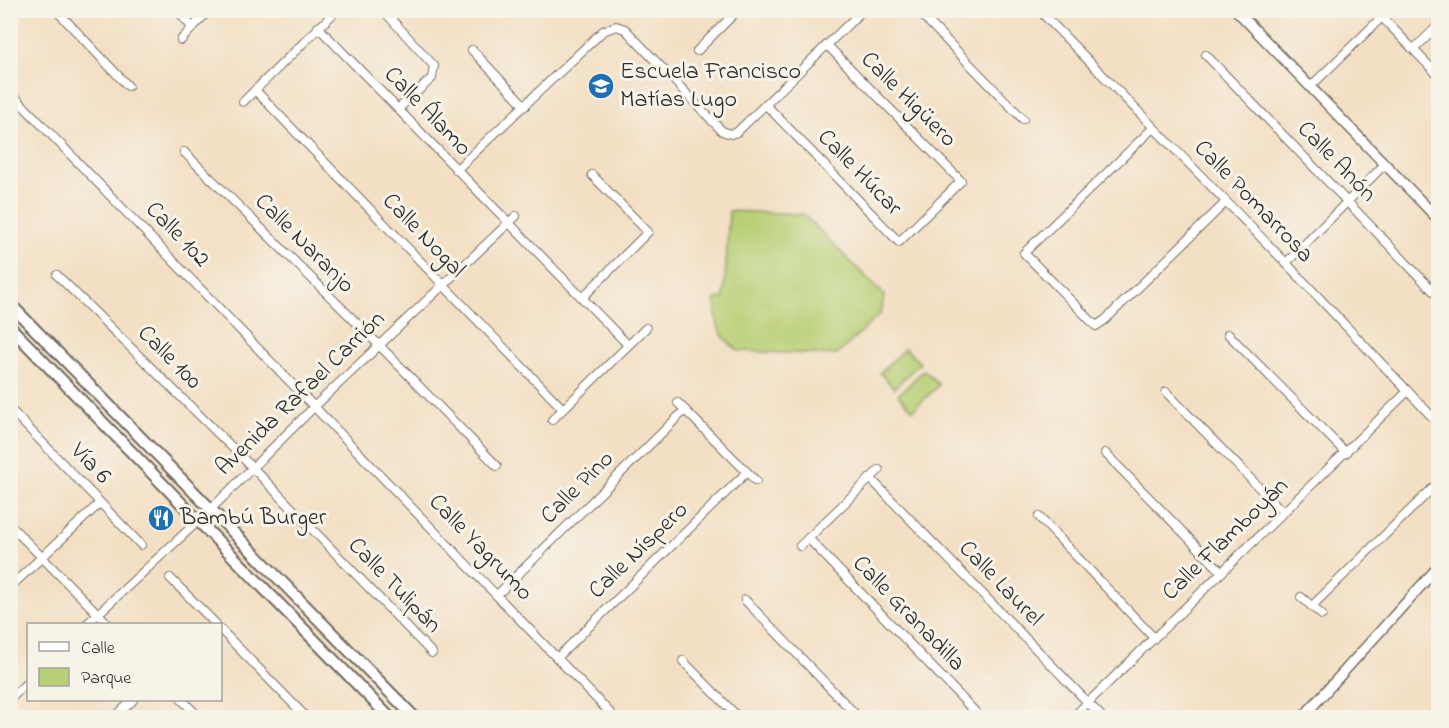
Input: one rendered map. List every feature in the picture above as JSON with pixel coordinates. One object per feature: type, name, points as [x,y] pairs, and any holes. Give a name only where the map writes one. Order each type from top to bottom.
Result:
[{"type":"main road","points":[[10,304],[415,717]]},
{"type":"main road","points":[[10,327],[390,717]]},
{"type":"street","points":[[56,10],[128,86]]},
{"type":"street","points":[[177,10],[192,27]]},
{"type":"street","points":[[181,40],[209,10]]},
{"type":"street","points":[[243,102],[337,10]]},
{"type":"street","points":[[383,10],[434,66],[432,78],[398,109]]},
{"type":"street","points":[[697,51],[738,10]]},
{"type":"street","points":[[456,170],[603,31],[616,26],[625,29],[722,131],[731,134],[737,132],[766,105],[863,10]]},
{"type":"street","points":[[917,10],[1023,119]]},
{"type":"street","name":"Calle Pomarrosa","points":[[1039,10],[1286,263],[1438,423]]},
{"type":"street","points":[[1236,10],[1438,219]]},
{"type":"street","points":[[1375,10],[1438,75]]},
{"type":"street","points":[[1310,87],[1382,18]]},
{"type":"street","points":[[1414,50],[1438,26]]},
{"type":"street","name":"Calle Álamo","points":[[318,27],[628,345]]},
{"type":"street","name":"Calle Higüero","points":[[827,45],[961,181],[899,242]]},
{"type":"street","points":[[472,50],[525,106]]},
{"type":"street","name":"Calle Anón","points":[[1206,55],[1438,296]]},
{"type":"street","name":"Calle Nogal","points":[[255,90],[563,409]]},
{"type":"street","name":"Calle 102","points":[[10,92],[315,406]]},
{"type":"street","name":"Calle Húcar","points":[[766,105],[899,242]]},
{"type":"street","points":[[1153,128],[1024,253],[1096,326],[1105,320],[1226,202]]},
{"type":"street","name":"Calle Naranjo","points":[[184,152],[379,345],[497,466]]},
{"type":"street","points":[[1286,263],[1385,164]]},
{"type":"street","points":[[582,298],[648,232],[592,175]]},
{"type":"street","name":"Avenida Rafael Carrión","points":[[88,623],[199,521],[315,406],[516,216]]},
{"type":"street","name":"Calle 100","points":[[57,275],[253,468]]},
{"type":"street","points":[[552,420],[646,328]]},
{"type":"street","points":[[1228,334],[1346,453]]},
{"type":"street","name":"Calle Flamboyán","points":[[1072,717],[1408,391]]},
{"type":"street","points":[[1166,392],[1283,512]]},
{"type":"street","points":[[678,403],[756,481]]},
{"type":"street","name":"Calle Yagrumo","points":[[315,406],[615,717]]},
{"type":"street","name":"Vía 6","points":[[10,409],[141,545]]},
{"type":"street","name":"Calle Pino","points":[[498,594],[685,410]]},
{"type":"street","points":[[1105,453],[1222,572]]},
{"type":"street","name":"Calle Tulipán","points":[[253,468],[432,653]]},
{"type":"street","points":[[800,546],[879,470]]},
{"type":"street","name":"Calle Níspero","points":[[558,657],[747,472]]},
{"type":"street","name":"Calle Laurel","points":[[870,478],[1103,717]]},
{"type":"street","points":[[1312,606],[1438,483]]},
{"type":"street","points":[[10,587],[100,502]]},
{"type":"street","points":[[1039,517],[1154,638]]},
{"type":"street","points":[[10,525],[107,623]]},
{"type":"street","name":"Calle Granadilla","points":[[808,538],[981,717]]},
{"type":"street","points":[[1302,717],[1438,567]]},
{"type":"street","points":[[170,578],[214,623]]},
{"type":"street","points":[[1301,597],[1322,615]]},
{"type":"street","points":[[745,600],[859,717]]},
{"type":"street","points":[[222,631],[307,717]]},
{"type":"street","points":[[683,661],[739,717]]},
{"type":"street","points":[[10,699],[27,683]]},
{"type":"street","points":[[114,717],[131,701]]},
{"type":"street","points":[[184,701],[200,717]]},
{"type":"green space","points":[[729,211],[803,214],[884,295],[881,313],[837,355],[739,351],[722,335],[715,308],[715,299],[724,298]]},
{"type":"green space","points":[[905,348],[920,363],[894,388],[880,373]]},
{"type":"green space","points":[[924,370],[939,385],[913,410],[898,395]]},
{"type":"place","name":"Escuela Francisco Matías Lugo","points":[[601,86]]},
{"type":"place","name":"Bambú Burger","points":[[161,518]]}]
